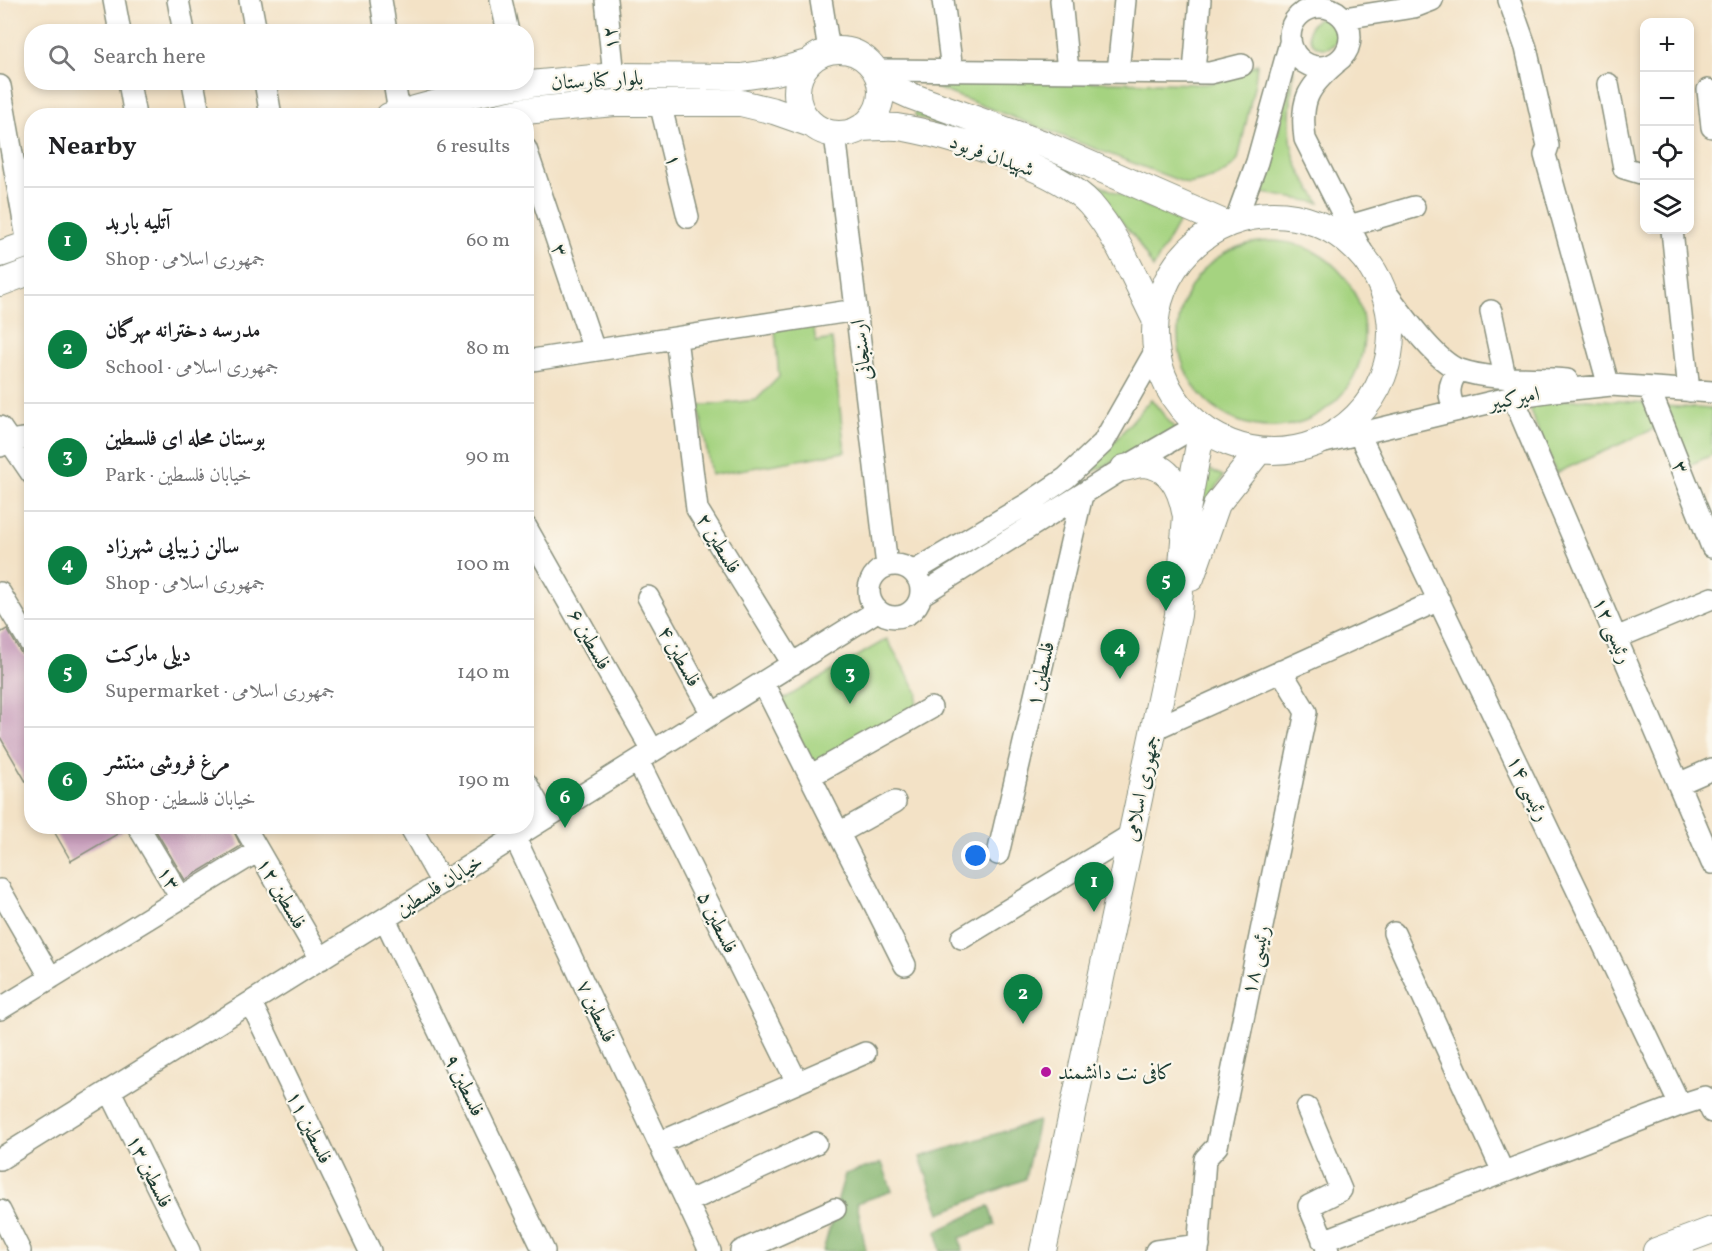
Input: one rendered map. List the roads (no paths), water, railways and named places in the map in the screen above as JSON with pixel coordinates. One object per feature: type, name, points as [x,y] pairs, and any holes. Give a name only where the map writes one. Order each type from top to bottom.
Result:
[{"type":"main road","points":[[842,49],[855,52],[867,60],[878,76],[881,95],[878,108],[871,120],[861,128],[848,133],[835,134],[822,131],[811,124],[802,113],[797,94],[800,75],[807,63],[817,55],[829,50],[842,49]]},
{"type":"main road","name":"بلوار کنارستان","points":[[534,83],[614,76],[741,76],[776,72],[807,63]]},
{"type":"main road","name":"شهيدان فربود","points":[[878,76],[911,96],[1044,144],[1231,223]]},
{"type":"main road","name":"بلوار کنارستان","points":[[419,108],[494,90]]},
{"type":"main road","name":"بلوار کنارستان","points":[[534,112],[615,103],[741,103],[774,111],[811,124]]},
{"type":"main road","name":"شهيدان فربود","points":[[861,128],[895,127],[938,136],[1021,162],[1061,183],[1089,203],[1108,229],[1155,319]]},
{"type":"main road","points":[[1287,215],[1317,223],[1344,238],[1366,260],[1382,287],[1390,317],[1390,348],[1383,378],[1368,405],[1346,427],[1320,443],[1290,451],[1259,451],[1229,444],[1200,427],[1180,407],[1164,380],[1156,350],[1155,319],[1163,289],[1178,262],[1200,240],[1231,223],[1256,216],[1287,215]]},
{"type":"main road","points":[[0,255],[24,246]]},
{"type":"main road","points":[[0,283],[24,275]]},
{"type":"main road","name":"جمهوری اسلامی","points":[[1043,1251],[1178,615],[1186,516],[1200,427]]},
{"type":"main road","points":[[1178,615],[1216,504],[1259,451]]},
{"type":"main road","points":[[1124,468],[1143,464],[1165,471],[1179,489],[1186,516]]},
{"type":"main road","points":[[1656,1251],[1712,1230]]},
{"type":"street","points":[[114,0],[118,24]]},
{"type":"street","points":[[178,0],[182,24]]},
{"type":"street","points":[[250,0],[254,24]]},
{"type":"street","points":[[381,0],[385,24]]},
{"type":"street","points":[[501,0],[506,24]]},
{"type":"street","name":"۱۲","points":[[606,0],[614,76]]},
{"type":"street","points":[[820,0],[829,50]]},
{"type":"street","points":[[943,0],[952,70]]},
{"type":"street","points":[[1061,0],[1068,71]]},
{"type":"street","points":[[1118,72],[1125,0]]},
{"type":"street","points":[[1194,72],[1200,0]]},
{"type":"street","points":[[1231,223],[1257,162],[1290,43],[1290,33],[1300,8],[1314,6],[1340,11],[1414,7],[1432,0]]},
{"type":"street","points":[[1382,287],[1432,350],[1459,370],[1505,377],[1609,384],[1545,155],[1548,146],[1526,48],[1509,0]]},
{"type":"street","points":[[1340,11],[1350,31],[1351,40],[1348,50],[1316,80],[1306,98],[1302,118],[1305,138],[1366,260]]},
{"type":"street","points":[[1290,43],[1293,52],[1307,65],[1317,67],[1335,64]]},
{"type":"street","points":[[878,76],[952,70],[1210,73],[1242,65]]},
{"type":"street","points":[[1608,84],[1624,168],[1640,173]]},
{"type":"street","points":[[0,86],[24,212]]},
{"type":"street","points":[[130,90],[134,108]]},
{"type":"street","points":[[194,90],[198,108]]},
{"type":"street","points":[[266,90],[270,108]]},
{"type":"street","points":[[394,90],[394,108]]},
{"type":"street","points":[[1708,90],[1712,127]]},
{"type":"street","name":"۱","points":[[660,103],[688,217]]},
{"type":"street","name":"ارسنجانی","points":[[835,134],[887,566]]},
{"type":"street","name":"۳","points":[[534,173],[594,350]]},
{"type":"street","points":[[1349,226],[1413,207]]},
{"type":"street","points":[[1672,234],[1689,391]]},
{"type":"street","points":[[534,360],[856,310]]},
{"type":"street","points":[[1491,311],[1505,377]]},
{"type":"street","name":"فلسطین ۲","points":[[676,338],[697,509],[793,664]]},
{"type":"street","points":[[913,572],[1029,504],[1066,478],[1104,443],[1156,350]]},
{"type":"street","points":[[1456,410],[1449,394],[1450,385],[1459,370]]},
{"type":"street","name":"امیرکبیر","points":[[1320,443],[1513,397],[1609,384],[1712,392]]},
{"type":"street","name":"۳","points":[[1649,388],[1712,547]]},
{"type":"street","name":"رئیسی ۱۲","points":[[1513,397],[1712,864]]},
{"type":"street","points":[[921,595],[1124,468],[1200,427]]},
{"type":"street","name":"رئیسی ۱۴","points":[[1359,434],[1680,1105]]},
{"type":"street","points":[[3,438],[24,438]]},
{"type":"street","points":[[3,438],[24,464]]},
{"type":"street","name":"فلسطین ۱","points":[[998,854],[1082,495]]},
{"type":"street","name":"فلسطین ۶","points":[[534,541],[646,756]]},
{"type":"street","points":[[896,565],[906,567],[913,572],[918,579],[921,595],[918,606],[910,614],[899,618],[887,617],[877,611],[868,591],[877,571],[896,565]]},
{"type":"street","points":[[0,592],[24,632]]},
{"type":"street","name":"فلسطین ۴","points":[[648,597],[712,714]]},
{"type":"street","points":[[1616,638],[1712,598]]},
{"type":"street","points":[[1154,729],[1438,600]]},
{"type":"street","name":"خیابان فلسطین","points":[[534,826],[877,611]]},
{"type":"street","name":"رئیسی ۱۸","points":[[1198,1248],[1205,1159],[1216,1146],[1306,712],[1281,672]]},
{"type":"street","points":[[763,683],[904,965]]},
{"type":"street","points":[[810,776],[931,708]]},
{"type":"street","name":"فلسطین ۵","points":[[646,756],[797,1082]]},
{"type":"street","points":[[1678,784],[1712,769]]},
{"type":"street","points":[[534,797],[546,818]]},
{"type":"street","points":[[839,833],[895,802]]},
{"type":"street","name":"۱۳","points":[[143,834],[181,898]]},
{"type":"street","name":"فلسطین ۱۲","points":[[248,834],[321,959]]},
{"type":"street","points":[[414,834],[442,883]]},
{"type":"street","name":"خیابان فلسطین","points":[[0,1159],[521,834]]},
{"type":"street","points":[[962,938],[1131,836]]},
{"type":"street","name":"فلسطین ۷","points":[[515,838],[710,1251]]},
{"type":"street","points":[[0,1009],[258,851]]},
{"type":"street","points":[[0,890],[51,978]]},
{"type":"street","name":"فلسطین ۹","points":[[385,919],[544,1251]]},
{"type":"street","points":[[1394,933],[1503,1172]]},
{"type":"street","name":"فلسطین ۱۱","points":[[250,1003],[370,1251]]},
{"type":"street","points":[[659,1143],[865,1053]]},
{"type":"street","name":"فلسطین ۱۳","points":[[110,1090],[189,1251]]},
{"type":"street","points":[[1307,1108],[1341,1190],[1309,1206],[1325,1246],[1503,1172],[1680,1105],[1705,1097],[1712,1112]]},
{"type":"street","points":[[683,1193],[816,1143]]},
{"type":"street","points":[[741,1251],[835,1209]]},
{"type":"street","points":[[0,1212],[20,1251]]},
{"type":"street","points":[[1156,1251],[1198,1248]]},
{"type":"place","name":"دیلی مارکت","points":[[1166,611]]},
{"type":"place","name":"سالن زیبایی شهرزاد","points":[[1120,679]]},
{"type":"place","name":"بوستان محله ای فلسطین","points":[[850,704]]},
{"type":"place","name":"مرغ فروشی منتشر","points":[[565,828]]},
{"type":"place","name":"آتلیه باربد","points":[[1094,912]]},
{"type":"place","name":"مدرسه دخترانه مهرگان","points":[[1023,1024]]},
{"type":"place","name":"کافی نت دانشمند","points":[[1046,1072]]}]
